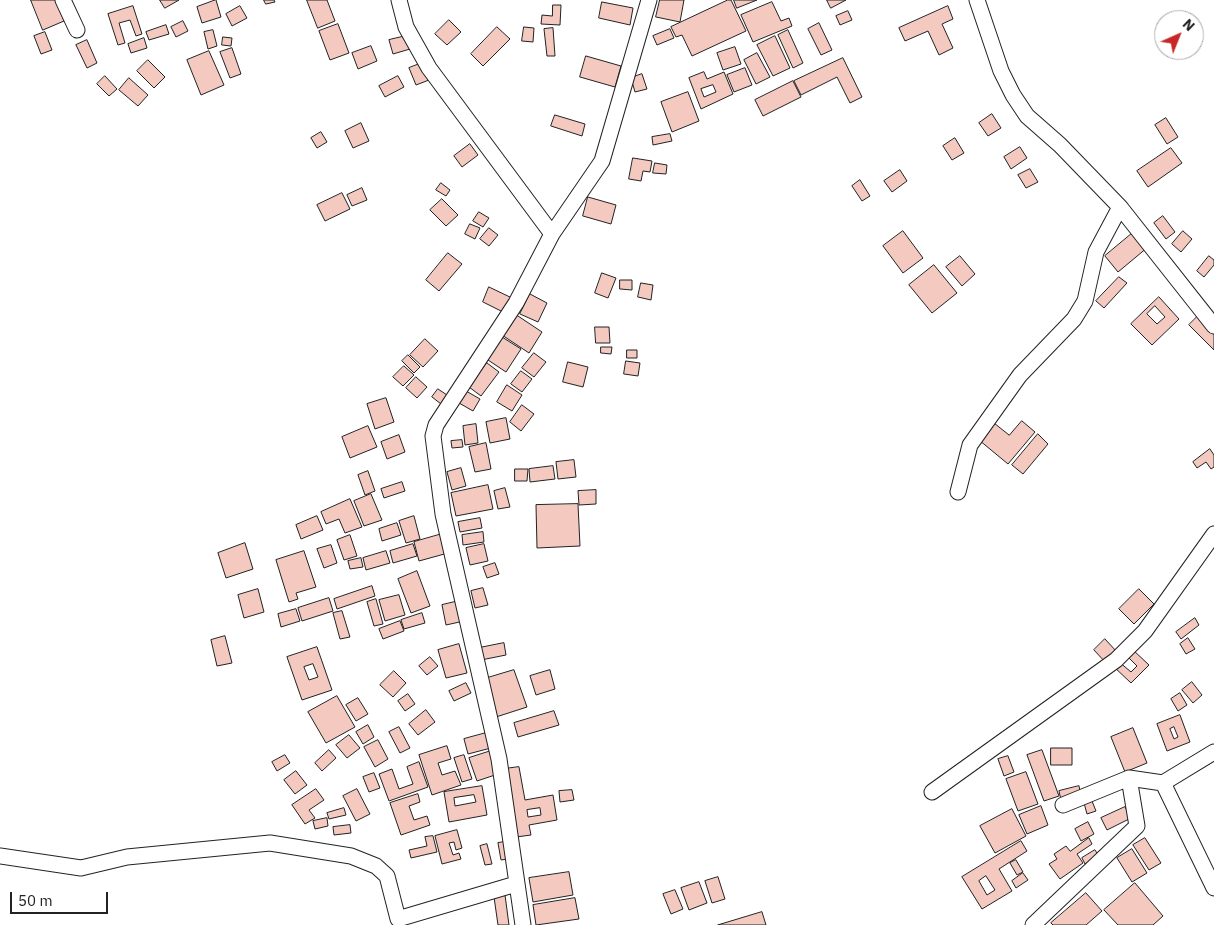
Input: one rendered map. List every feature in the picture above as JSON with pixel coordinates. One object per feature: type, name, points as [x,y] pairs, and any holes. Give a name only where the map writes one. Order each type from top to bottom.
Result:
[{"type":"street","points":[[64,0],[77,30]]},
{"type":"street","points":[[399,0],[406,27],[429,68],[552,234]]},
{"type":"street","points":[[523,925],[499,759],[442,514],[433,436],[436,425],[516,303],[552,234],[602,161],[649,0]]},
{"type":"street","points":[[977,0],[1001,71],[1013,95],[1027,116],[1060,145],[1120,207],[1214,326]]},
{"type":"street","points":[[958,492],[970,444],[1020,375],[1074,319],[1085,301],[1096,252],[1120,207]]},
{"type":"street","points":[[932,792],[1116,660],[1145,630],[1214,534]]},
{"type":"street","points":[[1063,805],[1129,778],[1163,783],[1214,752]]},
{"type":"street","points":[[1033,925],[1137,826],[1129,778]]},
{"type":"street","points":[[1163,783],[1214,888]]},
{"type":"street","points":[[1,855],[81,868],[127,856],[270,843],[342,855],[376,866],[387,876],[398,919],[516,884]]},
{"type":"building","points":[[31,0],[56,0],[64,21],[43,30]]},
{"type":"building","points":[[160,0],[179,0],[165,8]]},
{"type":"building","points":[[216,0],[221,17],[202,23],[197,7]]},
{"type":"building","points":[[264,0],[274,0],[275,2],[266,4]]},
{"type":"building","points":[[307,0],[327,0],[335,21],[318,28]]},
{"type":"building","points":[[660,0],[684,0],[680,22],[656,17]]},
{"type":"building","points":[[731,0],[746,31],[692,56],[682,35],[676,37],[671,27]]},
{"type":"building","points":[[734,0],[757,0],[737,8]]},
{"type":"building","points":[[827,0],[846,0],[831,8]]},
{"type":"building","points":[[602,2],[633,8],[630,25],[599,18]]},
{"type":"building","points":[[772,2],[781,21],[789,18],[792,26],[753,42],[741,15]]},
{"type":"building","points":[[553,5],[561,5],[560,25],[541,24],[542,15],[552,16]]},
{"type":"building","points":[[133,6],[142,34],[136,36],[130,20],[119,23],[125,43],[118,45],[108,14]]},
{"type":"building","points":[[240,6],[247,18],[232,26],[226,14]]},
{"type":"building","points":[[948,6],[953,19],[942,24],[953,48],[939,55],[928,31],[905,41],[899,28]]},
{"type":"building","points":[[848,11],[852,20],[840,25],[836,16]]},
{"type":"building","points":[[449,20],[461,32],[447,45],[435,34]]},
{"type":"building","points":[[183,21],[188,31],[176,37],[171,27]]},
{"type":"building","points":[[819,23],[832,50],[821,55],[808,29]]},
{"type":"building","points":[[338,24],[349,53],[330,60],[319,31]]},
{"type":"building","points":[[166,25],[169,34],[149,40],[146,32]]},
{"type":"building","points":[[497,27],[510,39],[483,66],[471,54]]},
{"type":"building","points":[[524,27],[534,28],[533,42],[522,41]]},
{"type":"building","points":[[553,28],[555,56],[547,56],[544,29]]},
{"type":"building","points":[[670,29],[674,38],[657,45],[653,36]]},
{"type":"building","points":[[213,30],[217,46],[208,49],[204,32]]},
{"type":"building","points":[[788,30],[803,63],[793,68],[778,35]]},
{"type":"building","points":[[45,32],[52,50],[41,54],[34,36]]},
{"type":"building","points":[[406,36],[410,49],[393,54],[389,40]]},
{"type":"building","points":[[775,36],[790,68],[773,76],[757,45]]},
{"type":"building","points":[[223,37],[232,38],[231,46],[222,45]]},
{"type":"building","points":[[144,38],[147,48],[131,53],[128,44]]},
{"type":"building","points":[[87,40],[97,63],[87,68],[76,45]]},
{"type":"building","points":[[371,46],[377,61],[358,69],[352,53]]},
{"type":"building","points":[[735,47],[741,64],[723,70],[717,53]]},
{"type":"building","points":[[232,48],[241,74],[230,78],[220,52]]},
{"type":"building","points":[[209,51],[224,85],[201,95],[187,60]]},
{"type":"building","points":[[757,53],[770,77],[756,84],[744,60]]},
{"type":"building","points":[[586,56],[621,66],[615,87],[580,77]]},
{"type":"building","points":[[843,58],[862,97],[850,103],[837,77],[801,95],[794,81]]},
{"type":"building","points":[[148,60],[165,77],[154,88],[137,71]]},
{"type":"building","points":[[422,63],[429,80],[416,85],[409,68]]},
{"type":"building","points":[[745,68],[752,85],[734,92],[727,75]]},
{"type":"building","points":[[704,72],[707,79],[724,72],[733,94],[701,109],[689,78]],"holes":[[[713,85],[716,92],[704,97],[701,89]]]},
{"type":"building","points":[[642,74],[647,89],[635,92],[631,78]]},
{"type":"building","points":[[105,76],[117,89],[109,96],[97,84]]},
{"type":"building","points":[[398,76],[404,87],[385,97],[379,86]]},
{"type":"building","points":[[129,78],[148,95],[138,106],[119,90]]},
{"type":"building","points":[[793,81],[801,97],[763,116],[755,100]]},
{"type":"building","points":[[688,92],[699,121],[672,132],[661,102]]},
{"type":"building","points":[[992,114],[1001,128],[988,136],[979,123]]},
{"type":"building","points":[[555,115],[585,124],[582,136],[551,126]]},
{"type":"building","points":[[1166,118],[1178,137],[1167,144],[1155,125]]},
{"type":"building","points":[[361,123],[369,141],[353,148],[345,131]]},
{"type":"building","points":[[321,132],[327,142],[317,148],[311,138]]},
{"type":"building","points":[[670,134],[672,141],[653,145],[652,137]]},
{"type":"building","points":[[955,138],[964,153],[952,160],[943,146]]},
{"type":"building","points":[[470,144],[478,155],[462,167],[454,156]]},
{"type":"building","points":[[1020,147],[1027,158],[1011,169],[1004,157]]},
{"type":"building","points":[[1171,148],[1182,163],[1148,187],[1137,171]]},
{"type":"building","points":[[633,158],[652,161],[650,172],[643,171],[641,181],[629,179]]},
{"type":"building","points":[[655,163],[667,165],[666,174],[653,173]]},
{"type":"building","points":[[1030,169],[1038,182],[1026,188],[1018,175]]},
{"type":"building","points":[[900,170],[907,181],[892,192],[884,181]]},
{"type":"building","points":[[860,180],[870,196],[862,201],[852,186]]},
{"type":"building","points":[[441,183],[450,190],[446,196],[436,190]]},
{"type":"building","points":[[362,188],[367,200],[352,206],[347,195]]},
{"type":"building","points":[[342,193],[350,209],[325,221],[317,205]]},
{"type":"building","points":[[588,197],[616,205],[611,224],[583,216]]},
{"type":"building","points":[[442,199],[458,215],[446,226],[430,210]]},
{"type":"building","points":[[479,212],[489,218],[483,227],[473,221]]},
{"type":"building","points":[[1163,216],[1175,232],[1166,239],[1154,223]]},
{"type":"building","points":[[470,224],[480,228],[475,239],[465,234]]},
{"type":"building","points":[[489,228],[498,235],[489,246],[480,239]]},
{"type":"building","points":[[903,231],[923,258],[903,273],[883,246]]},
{"type":"building","points":[[1135,231],[1148,247],[1118,272],[1105,256]]},
{"type":"building","points":[[1183,231],[1192,239],[1181,252],[1172,244]]},
{"type":"building","points":[[448,253],[462,264],[439,291],[426,280]]},
{"type":"building","points":[[960,256],[975,274],[962,286],[946,267]]},
{"type":"building","points":[[1209,256],[1214,260],[1214,265],[1204,277],[1197,271]]},
{"type":"building","points":[[934,265],[957,293],[932,313],[909,285]]},
{"type":"building","points":[[602,273],[616,278],[608,298],[595,293]]},
{"type":"building","points":[[1119,277],[1127,283],[1104,308],[1096,301]]},
{"type":"building","points":[[620,280],[632,280],[632,290],[620,289]]},
{"type":"building","points":[[641,283],[653,285],[651,300],[638,297]]},
{"type":"building","points":[[489,287],[512,298],[505,313],[483,302]]},
{"type":"building","points":[[530,294],[547,303],[538,322],[520,314]]},
{"type":"building","points":[[1159,297],[1179,319],[1152,345],[1131,324]],"holes":[[[1155,306],[1165,317],[1157,324],[1147,314]]]},
{"type":"building","points":[[515,314],[542,332],[529,353],[502,335]]},
{"type":"building","points":[[1198,316],[1214,333],[1214,350],[1189,325]]},
{"type":"building","points":[[595,327],[609,327],[610,343],[596,343]]},
{"type":"building","points":[[502,337],[521,349],[506,372],[488,360]]},
{"type":"building","points":[[425,339],[438,351],[423,367],[410,355]]},
{"type":"building","points":[[601,347],[612,347],[611,354],[601,353]]},
{"type":"building","points":[[627,350],[637,350],[637,358],[627,358]]},
{"type":"building","points":[[534,353],[546,362],[534,377],[522,368]]},
{"type":"building","points":[[408,355],[420,367],[414,373],[402,361]]},
{"type":"building","points":[[626,361],[640,363],[638,376],[624,374]]},
{"type":"building","points":[[568,362],[588,367],[583,387],[563,382]]},
{"type":"building","points":[[487,363],[499,372],[481,396],[469,387]]},
{"type":"building","points":[[404,366],[414,375],[403,386],[393,377]]},
{"type":"building","points":[[521,371],[532,379],[522,392],[511,384]]},
{"type":"building","points":[[416,377],[427,387],[417,398],[406,388]]},
{"type":"building","points":[[507,385],[522,395],[512,411],[497,402]]},
{"type":"building","points":[[438,389],[447,395],[441,404],[432,397]]},
{"type":"building","points":[[466,391],[480,399],[473,411],[459,403]]},
{"type":"building","points":[[386,398],[394,422],[375,429],[367,404]]},
{"type":"building","points":[[522,405],[534,414],[521,431],[510,422]]},
{"type":"building","points":[[506,418],[510,439],[490,443],[486,422]]},
{"type":"building","points":[[1022,421],[1035,432],[1008,464],[979,440],[994,423],[1009,435]]},
{"type":"building","points":[[476,424],[478,443],[465,445],[463,426]]},
{"type":"building","points":[[368,426],[377,447],[350,458],[342,437]]},
{"type":"building","points":[[1038,434],[1048,444],[1023,474],[1012,465]]},
{"type":"building","points":[[399,435],[405,452],[387,459],[381,442]]},
{"type":"building","points":[[462,440],[463,447],[452,448],[451,441]]},
{"type":"building","points":[[486,443],[491,469],[475,472],[469,447]]},
{"type":"building","points":[[1210,449],[1214,455],[1214,467],[1211,469],[1206,462],[1197,468],[1193,462]]},
{"type":"building","points":[[574,460],[576,477],[558,479],[556,462]]},
{"type":"building","points":[[553,466],[555,479],[530,482],[529,469]]},
{"type":"building","points":[[461,468],[466,486],[452,490],[447,472]]},
{"type":"building","points":[[515,469],[528,469],[527,481],[515,481]]},
{"type":"building","points":[[368,471],[375,491],[365,495],[358,475]]},
{"type":"building","points":[[402,482],[405,491],[384,498],[381,489]]},
{"type":"building","points":[[488,485],[493,509],[456,516],[451,493]]},
{"type":"building","points":[[505,488],[510,507],[498,509],[494,491]]},
{"type":"building","points":[[596,490],[596,504],[579,505],[578,491]]},
{"type":"building","points":[[371,494],[382,520],[364,526],[354,501]]},
{"type":"building","points":[[350,499],[362,527],[345,533],[339,519],[326,524],[321,512]]},
{"type":"building","points":[[578,504],[580,546],[537,548],[536,505]]},
{"type":"building","points":[[317,516],[323,530],[301,539],[296,525]]},
{"type":"building","points":[[414,516],[420,539],[406,543],[399,521]]},
{"type":"building","points":[[480,518],[482,528],[460,532],[458,522]]},
{"type":"building","points":[[397,523],[401,535],[382,541],[379,529]]},
{"type":"building","points":[[483,532],[484,542],[463,545],[462,535]]},
{"type":"building","points":[[442,534],[448,553],[419,561],[414,542]]},
{"type":"building","points":[[350,535],[357,556],[344,560],[337,540]]},
{"type":"building","points":[[245,543],[253,569],[226,578],[218,553]]},
{"type":"building","points":[[413,544],[417,556],[393,563],[390,551]]},
{"type":"building","points":[[484,544],[488,561],[470,565],[466,548]]},
{"type":"building","points":[[331,545],[337,563],[324,568],[317,549]]},
{"type":"building","points":[[304,551],[316,587],[296,593],[298,599],[289,602],[276,560]]},
{"type":"building","points":[[386,551],[390,563],[366,570],[363,558]]},
{"type":"building","points":[[361,558],[363,567],[350,569],[348,561]]},
{"type":"building","points":[[495,563],[499,574],[487,578],[483,567]]},
{"type":"building","points":[[417,571],[430,606],[411,613],[398,579]]},
{"type":"building","points":[[372,586],[375,596],[337,609],[334,599]]},
{"type":"building","points":[[483,588],[488,605],[475,608],[471,591]]},
{"type":"building","points":[[258,589],[264,612],[244,618],[238,595]]},
{"type":"building","points":[[1139,589],[1154,604],[1134,624],[1119,609]]},
{"type":"building","points":[[399,595],[405,615],[385,621],[379,600]]},
{"type":"building","points":[[329,598],[333,611],[302,621],[298,608]]},
{"type":"building","points":[[376,599],[383,624],[374,626],[367,602]]},
{"type":"building","points":[[459,601],[464,621],[446,625],[442,605]]},
{"type":"building","points":[[296,609],[300,621],[281,627],[278,614]]},
{"type":"building","points":[[342,611],[350,637],[340,639],[333,613]]},
{"type":"building","points":[[422,613],[425,623],[404,629],[401,620]]},
{"type":"building","points":[[1195,618],[1199,625],[1181,639],[1176,632]]},
{"type":"building","points":[[400,621],[404,631],[383,639],[379,629]]},
{"type":"building","points":[[225,636],[232,663],[217,666],[211,640]]},
{"type":"building","points":[[1188,638],[1195,649],[1186,654],[1180,644]]},
{"type":"building","points":[[1105,639],[1117,652],[1106,663],[1094,650]]},
{"type":"building","points":[[504,643],[506,655],[481,660],[479,648]]},
{"type":"building","points":[[459,644],[467,673],[446,678],[438,650]]},
{"type":"building","points":[[317,647],[332,690],[302,700],[287,657]],"holes":[[[313,664],[318,677],[309,680],[304,667]]]},
{"type":"building","points":[[1132,649],[1149,665],[1131,683],[1113,666],[1118,661],[1131,672],[1137,666],[1126,655]]},
{"type":"building","points":[[430,657],[438,666],[427,675],[419,666]]},
{"type":"building","points":[[514,670],[527,707],[496,717],[484,679]]},
{"type":"building","points":[[550,670],[555,689],[536,695],[530,676]]},
{"type":"building","points":[[394,671],[406,683],[393,697],[380,685]]},
{"type":"building","points":[[1192,682],[1202,695],[1193,703],[1182,690]]},
{"type":"building","points":[[466,683],[471,693],[454,701],[449,691]]},
{"type":"building","points":[[1180,693],[1187,705],[1178,711],[1171,699]]},
{"type":"building","points":[[408,694],[415,704],[405,711],[398,701]]},
{"type":"building","points":[[337,696],[355,727],[326,743],[308,712]]},
{"type":"building","points":[[358,698],[368,714],[356,721],[346,705]]},
{"type":"building","points":[[426,710],[435,722],[418,735],[409,724]]},
{"type":"building","points":[[554,711],[559,725],[518,737],[514,723]]},
{"type":"building","points":[[1180,715],[1190,742],[1167,751],[1157,724]],"holes":[[[1174,727],[1178,737],[1174,739],[1170,729]]]},
{"type":"building","points":[[368,725],[374,737],[363,744],[356,732]]},
{"type":"building","points":[[399,727],[410,748],[400,753],[389,732]]},
{"type":"building","points":[[1133,728],[1147,763],[1125,772],[1111,737]]},
{"type":"building","points":[[486,733],[491,748],[468,754],[464,739]]},
{"type":"building","points":[[349,735],[360,748],[347,758],[336,745]]},
{"type":"building","points":[[378,740],[388,759],[375,767],[364,747]]},
{"type":"building","points":[[447,746],[451,759],[438,763],[442,775],[455,771],[461,785],[432,795],[419,755]]},
{"type":"building","points":[[1051,748],[1072,748],[1072,765],[1051,765]]},
{"type":"building","points":[[329,750],[336,758],[322,771],[315,763]]},
{"type":"building","points":[[1042,750],[1059,796],[1044,801],[1027,755]]},
{"type":"building","points":[[491,751],[498,774],[477,781],[469,758]]},
{"type":"building","points":[[285,755],[290,763],[277,771],[272,762]]},
{"type":"building","points":[[464,755],[472,779],[462,782],[454,758]]},
{"type":"building","points":[[1008,756],[1014,772],[1004,776],[998,759]]},
{"type":"building","points":[[419,762],[428,787],[389,801],[379,774],[392,769],[399,789],[413,784],[407,767]]},
{"type":"building","points":[[519,767],[525,800],[553,795],[557,820],[529,825],[531,835],[516,837],[504,769]],"holes":[[[540,808],[541,815],[528,817],[527,810]]]},
{"type":"building","points":[[296,771],[307,785],[295,794],[284,780]]},
{"type":"building","points":[[1026,772],[1038,804],[1018,811],[1006,779]]},
{"type":"building","points":[[374,773],[380,788],[369,792],[363,777]]},
{"type":"building","points":[[482,786],[487,815],[449,822],[444,792]],"holes":[[[474,795],[476,802],[455,806],[454,798]]]},
{"type":"building","points":[[1079,786],[1081,795],[1061,800],[1059,791]]},
{"type":"building","points":[[316,789],[324,800],[309,810],[315,818],[305,824],[292,805]]},
{"type":"building","points":[[357,789],[370,814],[356,821],[343,796]]},
{"type":"building","points":[[572,790],[574,800],[560,802],[559,791]]},
{"type":"building","points":[[418,794],[420,802],[409,806],[414,820],[427,816],[430,825],[401,835],[390,803]]},
{"type":"building","points":[[1092,801],[1096,811],[1087,814],[1084,803]]},
{"type":"building","points":[[1041,806],[1048,825],[1027,834],[1019,815]]},
{"type":"building","points":[[1125,807],[1131,818],[1107,830],[1101,818]]},
{"type":"building","points":[[344,808],[346,815],[329,819],[327,813]]},
{"type":"building","points":[[1012,809],[1026,836],[995,853],[980,826]]},
{"type":"building","points":[[327,818],[328,826],[315,829],[313,821]]},
{"type":"building","points":[[1088,822],[1094,834],[1081,841],[1075,829]]},
{"type":"building","points":[[350,825],[351,833],[334,835],[333,827]]},
{"type":"building","points":[[457,830],[462,848],[456,850],[454,842],[449,843],[453,855],[459,853],[461,859],[442,864],[435,836]]},
{"type":"building","points":[[433,836],[437,852],[411,858],[409,850],[427,846],[425,837]]},
{"type":"building","points":[[1089,838],[1092,844],[1077,854],[1083,863],[1060,879],[1049,864],[1057,859],[1054,854],[1066,846],[1070,851]]},
{"type":"building","points":[[1145,838],[1161,863],[1149,870],[1133,845]]},
{"type":"building","points":[[1021,841],[1027,851],[999,869],[1012,891],[982,909],[962,877]],"holes":[[[986,876],[995,890],[987,895],[979,881]]]},
{"type":"building","points":[[504,842],[507,859],[501,860],[498,843]]},
{"type":"building","points":[[487,844],[492,864],[485,865],[480,846]]},
{"type":"building","points":[[1132,849],[1147,873],[1132,882],[1117,858]]},
{"type":"building","points":[[1095,850],[1099,856],[1085,864],[1082,858]]},
{"type":"building","points":[[1016,860],[1023,872],[1017,875],[1010,863]]},
{"type":"building","points":[[569,872],[573,895],[533,902],[529,878]]},
{"type":"building","points":[[1023,873],[1028,880],[1016,888],[1012,881]]},
{"type":"building","points":[[718,877],[725,899],[712,903],[705,881]]},
{"type":"building","points":[[699,882],[707,903],[689,910],[681,888]]},
{"type":"building","points":[[1135,883],[1163,916],[1153,925],[1118,925],[1104,910]]},
{"type":"building","points":[[675,890],[683,909],[671,914],[663,894]]},
{"type":"building","points":[[1086,893],[1102,911],[1086,925],[1053,925],[1051,923]]},
{"type":"building","points":[[505,895],[509,925],[498,925],[494,897]]},
{"type":"building","points":[[575,898],[579,919],[536,925],[533,905]]},
{"type":"building","points":[[762,912],[766,925],[718,925]]}]
